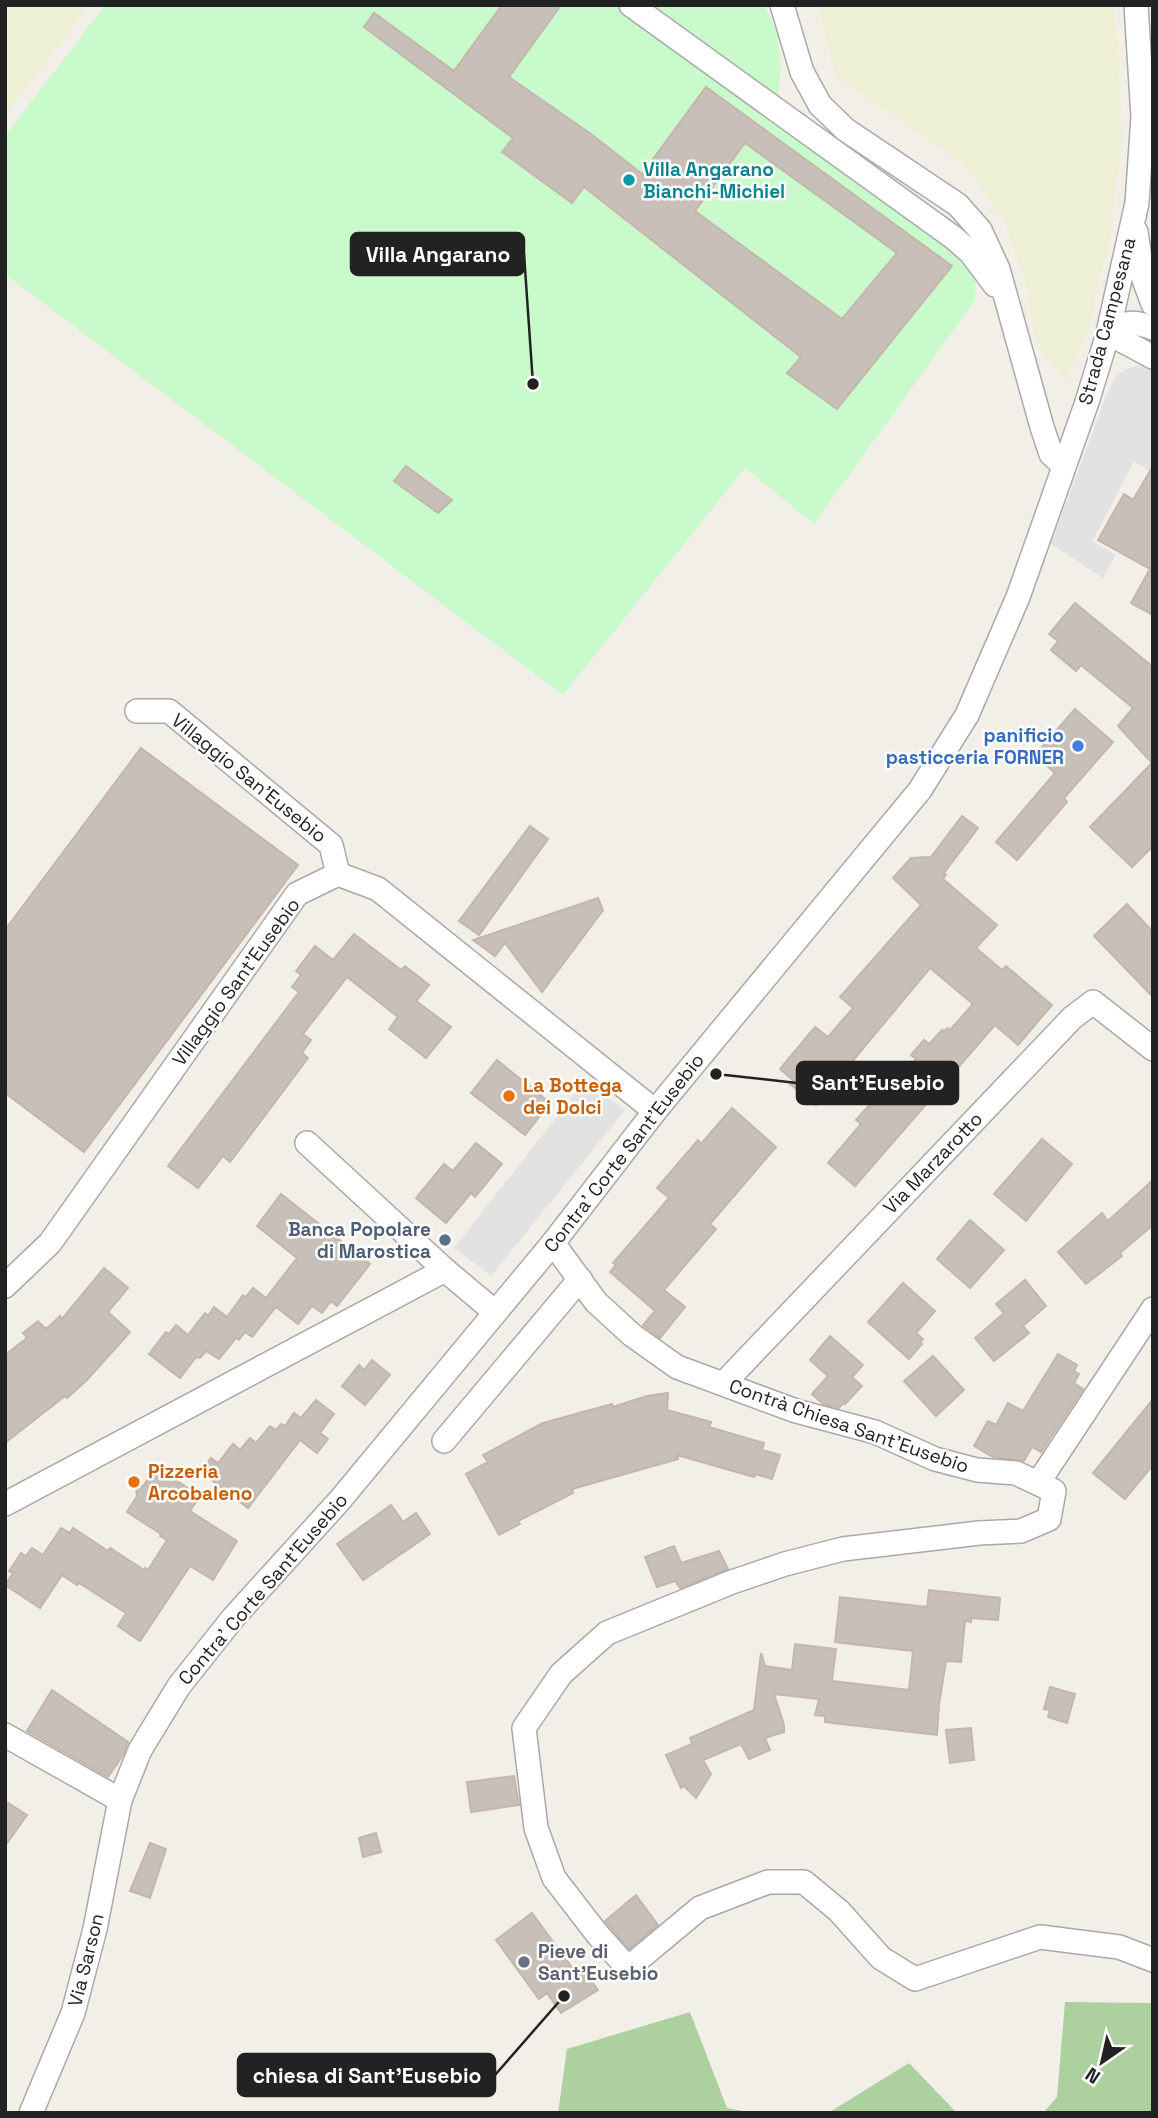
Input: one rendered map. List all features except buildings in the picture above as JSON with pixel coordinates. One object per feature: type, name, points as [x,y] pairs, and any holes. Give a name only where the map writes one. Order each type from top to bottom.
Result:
[{"type":"street","points":[[631,5],[954,238],[971,253],[1009,305]]},
{"type":"street","points":[[782,5],[802,72],[820,105],[846,130],[958,205],[981,230],[998,269],[1051,454],[1063,465]]},
{"type":"street","name":"Strada Campesana","points":[[1063,465],[1087,402],[1108,333],[1135,213],[1143,117],[1136,5]]},
{"type":"street","points":[[1135,213],[1136,243],[1143,277],[1153,304]]},
{"type":"street","points":[[1108,333],[1126,323],[1143,324],[1153,328]]},
{"type":"street","points":[[1108,333],[1153,357]]},
{"type":"street","name":"Contra' Corte Sant'Eusebio","points":[[120,1800],[140,1749],[179,1686],[233,1618],[340,1500],[553,1243],[655,1111],[927,779],[967,715],[1018,597],[1063,465]]},
{"type":"street","name":"Villaggio San'Eusebio","points":[[137,711],[169,711],[331,845],[338,874]]},
{"type":"street","points":[[338,874],[378,889],[655,1111]]},
{"type":"street","name":"Villaggio Sant'Eusebio","points":[[5,1286],[50,1243],[297,894],[338,874]]},
{"type":"street","name":"Via Marzarotto","points":[[724,1383],[1072,1018],[1093,1002],[1153,1049]]},
{"type":"street","points":[[307,1143],[445,1270],[495,1312]]},
{"type":"street","name":"Contrà Chiesa Sant'Eusebio","points":[[553,1243],[596,1302],[632,1335],[677,1367],[796,1411],[875,1432],[934,1459],[977,1470],[1016,1473],[1038,1483]]},
{"type":"street","points":[[5,1504],[445,1270]]},
{"type":"street","points":[[444,1441],[580,1279]]},
{"type":"street","points":[[1153,1309],[1038,1483],[1054,1491],[1049,1519],[1021,1531],[979,1533],[843,1549],[785,1564],[732,1582],[607,1633],[561,1674],[523,1728],[536,1828],[554,1878],[598,1935],[628,1968],[700,1908],[768,1882],[804,1882],[839,1911],[881,1958],[915,1979],[1040,1937],[1119,1947],[1153,1960]]},
{"type":"street","points":[[5,1735],[120,1800]]},
{"type":"street","name":"Via Sarson","points":[[31,2113],[73,2013],[95,1929],[120,1800]]},
{"type":"green space","points":[[5,5],[89,5],[5,115]]},
{"type":"green space","points":[[105,5],[764,5],[774,27],[779,50],[778,98],[977,243],[975,300],[814,524],[745,468],[563,695],[5,274],[5,136]]},
{"type":"green space","points":[[818,5],[1113,5],[1118,44],[1122,137],[1110,238],[1087,335],[1066,380],[1037,346],[1026,286],[1006,223],[963,163],[835,76]]},
{"type":"green space","points":[[1065,2002],[1153,2003],[1153,2113],[1043,2113],[1057,2097]]},
{"type":"green space","points":[[690,2012],[727,2108],[753,2113],[558,2113],[567,2049]]},
{"type":"green space","points":[[909,2063],[957,2113],[828,2113]]},
{"type":"shaded area","points":[[1140,365],[1153,366],[1153,472],[1134,462],[1092,541],[1116,555],[1103,578],[1051,544],[1106,396],[1116,377],[1124,370]]},
{"type":"shaded area","points":[[585,1081],[625,1110],[491,1276],[454,1248]]},
{"type":"place","name":"Villa Angarano Bianchi-Michiel","points":[[629,180]]},
{"type":"place","name":"Villa Angarano","points":[[533,384]]},
{"type":"place","name":"panificio pasticceria FORNER","points":[[1078,746]]},
{"type":"place","name":"Sant'Eusebio","points":[[716,1074]]},
{"type":"place","name":"La Bottega dei Dolci","points":[[509,1096]]},
{"type":"place","name":"Banca Popolare di Marostica","points":[[445,1240]]},
{"type":"place","name":"Pizzeria Arcobaleno","points":[[134,1482]]},
{"type":"place","name":"Pieve di Sant'Eusebio","points":[[524,1962]]},
{"type":"place","name":"chiesa di Sant'Eusebio","points":[[564,1996]]}]
